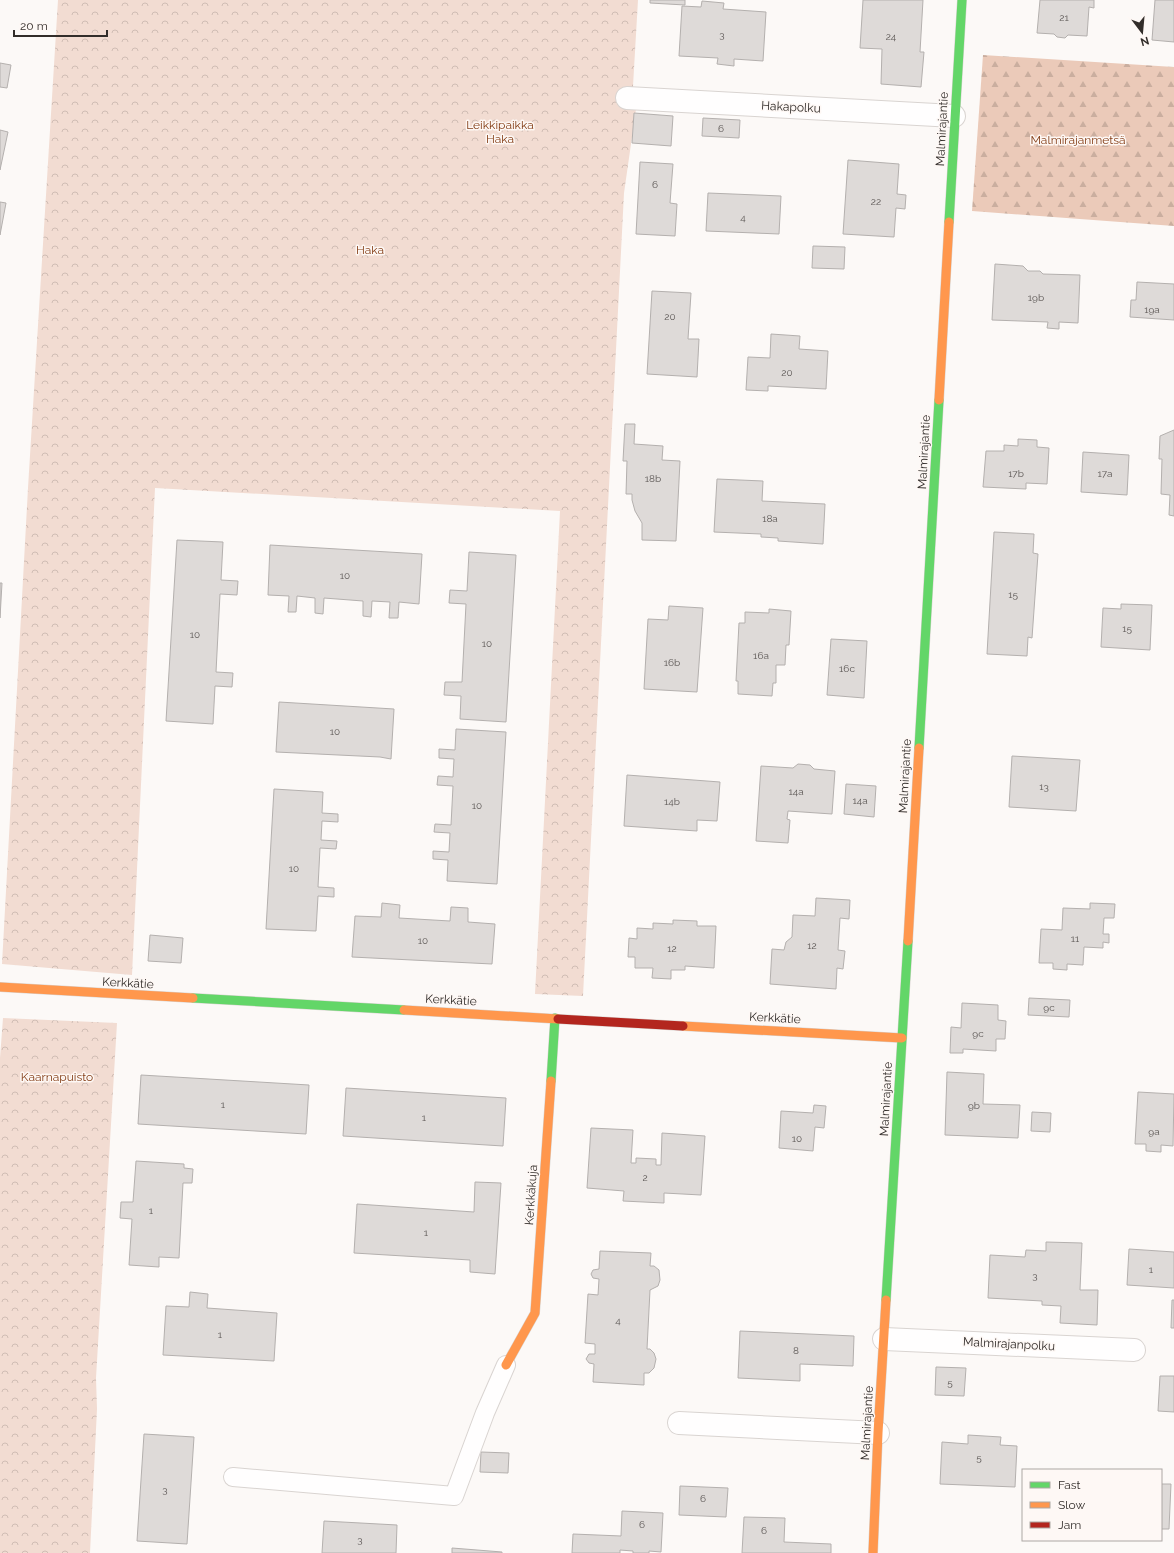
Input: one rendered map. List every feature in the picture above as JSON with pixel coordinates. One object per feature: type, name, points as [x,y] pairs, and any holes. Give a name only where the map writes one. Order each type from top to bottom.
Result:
[{"type":"street","name":"Malmirajantie","points":[[873,1553],[878,1433],[962,0]]},
{"type":"street","name":"Hakapolku","points":[[627,98],[954,116]]},
{"type":"street","name":"Kerkkätie","points":[[0,987],[902,1038]]},
{"type":"street","name":"Kerkkäkuja","points":[[506,1365],[535,1313],[555,1018]]},
{"type":"street","name":"Malmirajanpolku","points":[[884,1338],[1134,1350]]},
{"type":"street","points":[[679,1422],[878,1433]]},
{"type":"lane","points":[[233,1477],[454,1496],[485,1413],[506,1365]]},
{"type":"green space","name":"Haka","points":[[58,0],[638,0],[633,86],[636,109],[624,193],[583,996],[535,994],[560,511],[155,488],[132,975],[2,964],[28,488]]},
{"type":"green space","name":"Malmirajanmetsä","points":[[983,55],[1174,67],[1174,226],[972,211]]},
{"type":"green space","name":"Kaarnapuisto","points":[[3,1018],[117,1023],[96,1378],[97,1409],[90,1553],[0,1553],[0,1058]]},
{"type":"building","points":[[650,0],[685,0],[685,5],[650,3]]},
{"type":"building","points":[[863,0],[923,0],[920,52],[924,52],[921,87],[881,84],[882,49],[860,48]]},
{"type":"building","points":[[1040,0],[1094,0],[1094,8],[1089,7],[1087,36],[1068,35],[1065,38],[1057,37],[1054,34],[1037,33]]},
{"type":"building","points":[[1155,0],[1174,0],[1174,42],[1152,40]]},
{"type":"building","points":[[702,1],[724,3],[723,9],[766,12],[763,61],[734,59],[734,66],[717,64],[718,58],[679,56],[682,6],[701,7]]},
{"type":"building","points":[[0,63],[11,65],[7,88],[0,87]]},
{"type":"building","points":[[634,113],[673,116],[671,146],[632,143]]},
{"type":"building","points":[[703,118],[740,120],[739,138],[702,136]]},
{"type":"building","points":[[0,130],[8,132],[0,170]]},
{"type":"building","points":[[848,160],[899,164],[897,194],[906,195],[905,209],[896,208],[894,237],[843,234]]},
{"type":"building","points":[[640,162],[673,164],[670,203],[677,204],[675,236],[636,234]]},
{"type":"building","points":[[708,193],[781,196],[779,234],[706,231]]},
{"type":"building","points":[[0,202],[6,203],[0,235]]},
{"type":"building","points":[[813,246],[845,247],[844,269],[812,268]]},
{"type":"building","points":[[995,264],[1023,266],[1028,271],[1040,271],[1043,274],[1080,275],[1078,323],[1059,322],[1059,329],[1047,328],[1048,322],[992,320]]},
{"type":"building","points":[[1137,282],[1174,284],[1174,320],[1130,317],[1131,300],[1136,300]]},
{"type":"building","points":[[652,291],[691,293],[688,339],[699,339],[697,377],[647,374]]},
{"type":"building","points":[[771,334],[800,336],[799,349],[828,351],[826,389],[768,386],[768,391],[746,390],[748,357],[770,358]]},
{"type":"building","points":[[625,424],[635,424],[634,444],[663,446],[662,460],[680,461],[676,541],[642,540],[642,523],[635,511],[632,494],[626,494],[627,461],[623,461]]},
{"type":"building","points":[[1174,430],[1174,516],[1169,515],[1170,495],[1161,494],[1162,459],[1159,459],[1160,436]]},
{"type":"building","points":[[1018,439],[1037,440],[1037,447],[1049,448],[1047,484],[1026,483],[1026,489],[983,487],[986,451],[1004,451],[1004,445],[1018,446]]},
{"type":"building","points":[[1083,452],[1129,455],[1127,495],[1081,492]]},
{"type":"building","points":[[717,479],[763,481],[762,501],[825,504],[823,544],[778,541],[778,538],[761,537],[761,534],[714,532]]},
{"type":"building","points":[[994,532],[1034,534],[1033,553],[1038,554],[1032,638],[1028,637],[1027,656],[987,654]]},
{"type":"building","points":[[177,540],[223,542],[221,580],[238,581],[237,595],[220,594],[216,672],[233,673],[232,687],[215,686],[213,724],[166,721]]},
{"type":"building","points":[[270,545],[422,554],[419,604],[399,602],[398,618],[389,618],[390,602],[372,601],[371,617],[363,616],[363,601],[324,598],[323,614],[315,613],[315,598],[297,596],[296,612],[288,612],[289,596],[268,595]]},
{"type":"building","points":[[469,552],[516,555],[506,722],[460,719],[461,696],[444,695],[445,682],[462,682],[466,604],[449,603],[450,590],[467,591]]},
{"type":"building","points":[[0,583],[2,583],[0,618]]},
{"type":"building","points":[[1121,604],[1152,605],[1150,650],[1101,647],[1103,608],[1121,609]]},
{"type":"building","points":[[669,606],[703,608],[697,692],[644,689],[648,619],[668,620]]},
{"type":"building","points":[[769,609],[791,611],[789,645],[786,645],[785,665],[776,665],[776,683],[773,683],[772,696],[738,694],[738,681],[736,681],[739,623],[745,623],[745,612],[769,613]]},
{"type":"building","points":[[831,639],[867,641],[864,698],[827,695]]},
{"type":"building","points":[[279,702],[394,709],[391,759],[380,757],[276,752]]},
{"type":"building","points":[[456,729],[506,732],[497,884],[447,881],[448,860],[433,859],[433,851],[449,852],[450,833],[434,832],[435,824],[451,825],[453,786],[437,785],[438,776],[453,777],[454,759],[439,758],[439,749],[455,750]]},
{"type":"building","points":[[1012,756],[1080,760],[1076,811],[1009,807]]},
{"type":"building","points":[[798,764],[810,765],[814,769],[835,771],[832,814],[788,811],[787,819],[790,820],[788,843],[756,841],[761,766],[793,768]]},
{"type":"building","points":[[627,775],[720,782],[717,821],[697,820],[697,831],[624,826]]},
{"type":"building","points":[[846,784],[876,786],[874,817],[844,814]]},
{"type":"building","points":[[274,789],[323,792],[322,813],[338,814],[338,822],[322,821],[321,840],[337,841],[336,849],[320,848],[318,887],[334,888],[334,897],[318,896],[316,931],[266,929]]},
{"type":"building","points":[[816,898],[850,900],[849,919],[840,918],[838,950],[845,951],[843,969],[837,968],[836,989],[770,984],[772,949],[784,950],[786,942],[792,937],[793,915],[815,916]]},
{"type":"building","points":[[382,903],[400,905],[399,918],[450,921],[451,907],[468,908],[468,922],[495,924],[492,964],[352,957],[355,916],[381,917]]},
{"type":"building","points":[[1090,903],[1115,904],[1114,918],[1104,918],[1103,934],[1109,934],[1109,943],[1103,942],[1103,948],[1084,947],[1083,965],[1067,964],[1067,970],[1053,969],[1053,963],[1039,963],[1041,929],[1062,930],[1063,908],[1090,909]]},
{"type":"building","points":[[673,920],[697,921],[697,926],[716,926],[714,968],[685,966],[685,970],[671,970],[671,979],[652,978],[653,968],[635,968],[635,957],[628,957],[629,938],[637,939],[637,928],[653,929],[653,923],[673,924]]},
{"type":"building","points":[[150,935],[183,938],[181,963],[148,961]]},
{"type":"building","points":[[1029,998],[1070,1000],[1069,1017],[1028,1015]]},
{"type":"building","points":[[962,1003],[998,1005],[998,1020],[1006,1021],[1005,1039],[996,1039],[996,1051],[963,1049],[963,1053],[950,1053],[951,1027],[961,1028]]},
{"type":"building","points":[[947,1072],[984,1074],[983,1104],[1020,1105],[1018,1138],[945,1135]]},
{"type":"building","points":[[141,1075],[309,1085],[306,1134],[138,1124]]},
{"type":"building","points":[[346,1088],[506,1098],[503,1146],[343,1136]]},
{"type":"building","points":[[1138,1092],[1174,1094],[1173,1146],[1161,1145],[1161,1152],[1146,1151],[1146,1144],[1135,1144]]},
{"type":"building","points":[[814,1105],[826,1106],[824,1128],[815,1127],[813,1151],[779,1148],[781,1111],[813,1113]]},
{"type":"building","points":[[1032,1112],[1051,1113],[1050,1132],[1031,1131]]},
{"type":"building","points":[[591,1128],[633,1130],[631,1163],[636,1163],[636,1158],[656,1159],[656,1165],[661,1165],[662,1133],[705,1136],[701,1195],[664,1193],[664,1203],[623,1201],[624,1191],[587,1188]]},
{"type":"building","points":[[136,1161],[184,1164],[184,1168],[193,1169],[192,1183],[183,1183],[179,1258],[159,1257],[159,1267],[129,1265],[132,1219],[120,1218],[121,1202],[133,1202]]},
{"type":"building","points":[[475,1182],[501,1183],[495,1274],[470,1272],[470,1260],[354,1253],[357,1204],[474,1212]]},
{"type":"building","points":[[1046,1242],[1082,1243],[1080,1290],[1098,1290],[1097,1325],[1060,1323],[1061,1306],[1042,1305],[1042,1301],[988,1298],[990,1255],[1025,1257],[1026,1250],[1046,1251]]},
{"type":"building","points":[[1129,1249],[1174,1252],[1174,1288],[1127,1285]]},
{"type":"building","points":[[600,1251],[651,1253],[650,1266],[654,1266],[659,1270],[660,1280],[658,1286],[650,1290],[647,1349],[650,1349],[654,1353],[656,1359],[654,1368],[649,1373],[644,1373],[644,1385],[593,1382],[594,1364],[589,1363],[586,1359],[589,1354],[595,1354],[595,1344],[585,1343],[588,1294],[598,1295],[599,1279],[593,1278],[591,1274],[593,1270],[599,1269]]},
{"type":"building","points":[[190,1292],[208,1294],[207,1308],[277,1313],[274,1361],[163,1355],[166,1306],[189,1307]]},
{"type":"building","points":[[1172,1300],[1174,1300],[1174,1328],[1171,1328]]},
{"type":"building","points":[[740,1331],[854,1336],[853,1366],[800,1364],[800,1381],[738,1378]]},
{"type":"building","points":[[936,1367],[966,1368],[964,1396],[935,1395]]},
{"type":"building","points":[[1160,1376],[1174,1376],[1174,1412],[1158,1411]]},
{"type":"building","points":[[144,1434],[194,1437],[187,1544],[137,1541]]},
{"type":"building","points":[[968,1435],[1001,1437],[1000,1445],[1017,1446],[1015,1487],[940,1484],[942,1442],[968,1444]]},
{"type":"building","points":[[481,1452],[509,1453],[508,1473],[480,1472]]},
{"type":"building","points":[[1162,1484],[1171,1484],[1169,1529],[1162,1529]]},
{"type":"building","points":[[680,1486],[728,1488],[726,1517],[679,1515]]},
{"type":"building","points":[[622,1511],[663,1513],[661,1552],[649,1551],[649,1553],[633,1553],[633,1551],[620,1550],[620,1553],[572,1553],[573,1534],[621,1536]]},
{"type":"building","points":[[744,1517],[785,1518],[784,1542],[831,1544],[831,1553],[742,1553]]},
{"type":"building","points":[[324,1521],[397,1525],[396,1553],[322,1553]]},
{"type":"building","points":[[452,1548],[502,1552],[502,1553],[452,1553]]},
{"type":"traffic: fast","points":[[949,222],[962,0]]},
{"type":"traffic: fast","points":[[919,748],[939,400]]},
{"type":"traffic: fast","points":[[886,1300],[908,941]]},
{"type":"traffic: fast","points":[[193,998],[404,1010]]},
{"type":"traffic: fast","points":[[551,1081],[555,1018]]},
{"type":"traffic: slow","points":[[939,400],[949,222]]},
{"type":"traffic: slow","points":[[908,941],[919,748]]},
{"type":"traffic: slow","points":[[0,987],[193,998]]},
{"type":"traffic: slow","points":[[404,1010],[558,1019]]},
{"type":"traffic: slow","points":[[683,1026],[902,1038]]},
{"type":"traffic: slow","points":[[506,1365],[535,1313],[551,1081]]},
{"type":"traffic: slow","points":[[873,1553],[886,1300]]},
{"type":"traffic: jam","points":[[558,1019],[683,1026]]},
{"type":"park label","name":"Leikkipaikka Haka","points":[[500,132]]}]
